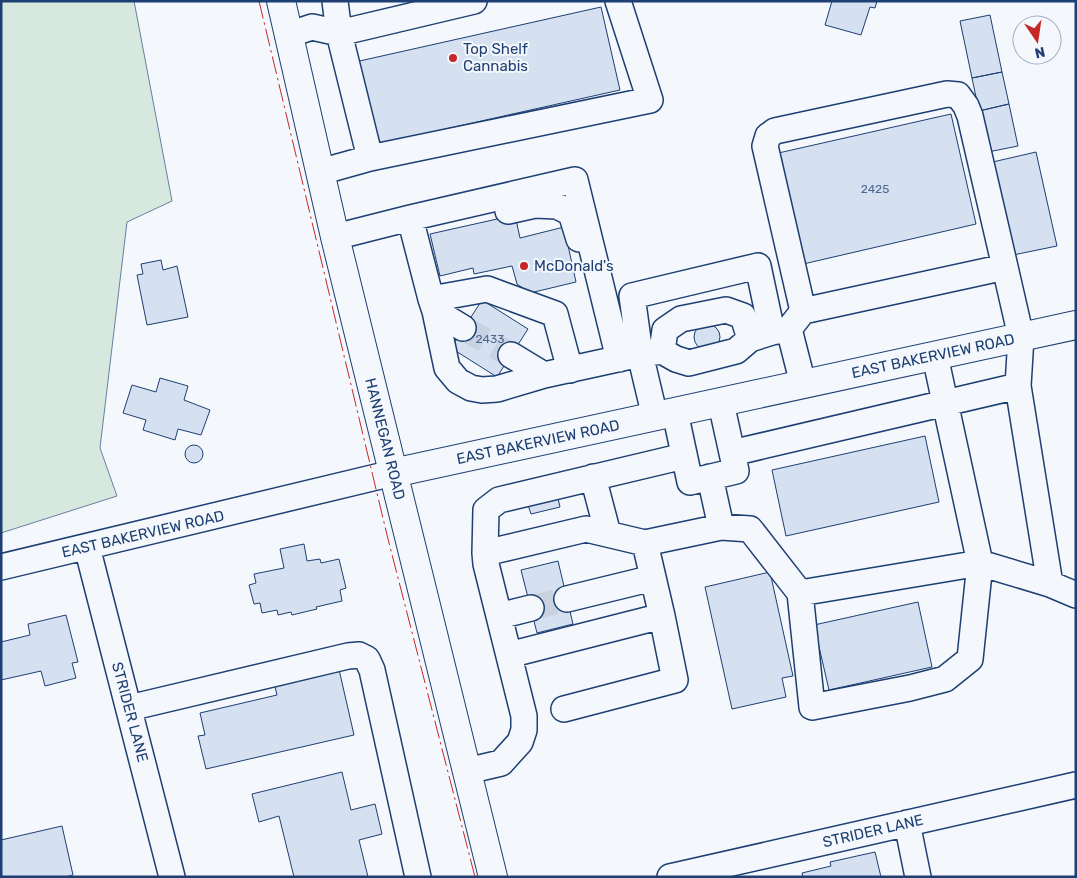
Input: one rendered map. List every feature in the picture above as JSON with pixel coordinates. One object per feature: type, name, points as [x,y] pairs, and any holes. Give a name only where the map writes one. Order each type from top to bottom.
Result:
[{"type":"main road","name":"HANNEGAN ROAD","points":[[281,1],[393,474],[493,877]]},
{"type":"main road","name":"EAST BAKERVIEW ROAD","points":[[393,474],[1076,326]]},
{"type":"street","points":[[334,1],[339,33],[370,158]]},
{"type":"street","points":[[288,35],[312,27],[339,33],[474,1]]},
{"type":"street","points":[[320,172],[370,158],[650,100],[618,1]]},
{"type":"street","points":[[778,328],[765,146],[768,136],[775,131],[947,94],[958,96],[966,106],[970,116],[1021,337],[1018,386],[1050,584]]},
{"type":"street","points":[[412,226],[575,180],[603,294]]},
{"type":"street","points":[[336,237],[534,205],[557,206],[571,213],[578,232],[586,275],[603,294],[641,355],[684,456],[690,482],[736,471],[721,402]]},
{"type":"street","points":[[412,226],[447,368],[458,381],[471,388],[482,390],[497,389],[544,375],[641,355],[676,359],[689,363],[736,351],[778,328],[1005,266]]},
{"type":"street","points":[[641,355],[632,296],[758,266],[778,328],[803,384]]},
{"type":"street","points":[[433,305],[487,290],[555,314],[570,370]]},
{"type":"street","points":[[433,305],[463,328]]},
{"type":"street","points":[[641,355],[665,330],[682,320],[726,310],[778,328]]},
{"type":"street","points":[[511,356],[544,375]]},
{"type":"street","points":[[485,553],[586,529],[645,544],[721,527],[750,528],[800,593],[812,707],[946,679],[970,659],[980,563],[935,356]]},
{"type":"street","points":[[732,453],[1018,386]]},
{"type":"street","points":[[466,771],[501,763],[520,742],[524,730],[524,716],[486,564],[486,510],[499,500],[684,456]]},
{"type":"street","name":"EAST BAKERVIEW ROAD","points":[[1,567],[393,474]]},
{"type":"street","points":[[593,477],[608,534]]},
{"type":"street","points":[[710,477],[721,527]]},
{"type":"street","points":[[564,709],[675,680],[645,544]]},
{"type":"street","name":"STRIDER LANE","points":[[87,548],[172,877]]},
{"type":"street","points":[[800,593],[980,563],[1050,584],[1076,595]]},
{"type":"street","points":[[567,599],[653,578]]},
{"type":"street","points":[[500,616],[531,608]]},
{"type":"street","points":[[509,655],[662,616]]},
{"type":"street","points":[[129,708],[348,656],[359,655],[367,659],[372,670],[418,877]]},
{"type":"street","name":"STRIDER LANE","points":[[670,877],[766,866],[907,823],[1076,785]]},
{"type":"street","points":[[907,823],[918,877]]},
{"type":"shaded area","points":[[1,1],[134,1],[172,201],[127,222],[100,448],[117,496],[1,533]]},
{"type":"building","points":[[832,1],[877,1],[875,8],[870,7],[861,35],[825,25]]},
{"type":"building","points":[[601,7],[620,90],[374,145],[355,62]]},
{"type":"building","points":[[990,15],[1002,72],[972,78],[960,21]]},
{"type":"building","points":[[1002,72],[1009,104],[979,111],[972,78]]},
{"type":"building","points":[[1009,104],[1018,146],[988,152],[979,111]]},
{"type":"building","points":[[951,114],[976,224],[799,265],[774,154]]},
{"type":"building","points":[[1036,152],[1057,246],[1013,255],[984,164]]},
{"type":"building","points":[[515,215],[520,238],[564,227],[576,282],[530,293],[517,284],[512,266],[474,274],[473,268],[440,276],[430,234]]},
{"type":"building","points":[[161,260],[163,270],[177,266],[188,317],[147,325],[137,275],[143,274],[141,264]]},
{"type":"building","points":[[482,300],[528,329],[497,377],[451,348]]},
{"type":"building","points":[[707,324],[716,328],[720,337],[716,346],[707,350],[698,346],[694,337],[698,328]]},
{"type":"building","points":[[160,378],[188,386],[184,400],[210,410],[201,435],[178,429],[175,440],[143,430],[146,420],[123,413],[132,385],[156,392]]},
{"type":"building","points":[[925,436],[939,502],[786,536],[772,470]]},
{"type":"building","points":[[194,445],[200,448],[203,454],[200,460],[194,463],[188,460],[185,454],[188,448]]},
{"type":"building","points":[[557,494],[560,507],[531,514],[527,502]]},
{"type":"building","points":[[304,544],[307,561],[320,559],[321,563],[339,559],[346,588],[340,590],[342,601],[292,615],[291,612],[278,615],[277,610],[262,613],[260,603],[254,604],[249,585],[256,583],[254,574],[284,568],[280,549]]},
{"type":"building","points":[[558,561],[573,624],[537,633],[521,570]]},
{"type":"building","points":[[770,572],[793,676],[782,678],[786,697],[732,709],[705,587]]},
{"type":"building","points":[[918,602],[932,667],[829,690],[814,625]]},
{"type":"building","points":[[66,615],[78,662],[72,663],[76,678],[45,686],[41,671],[1,680],[1,642],[30,635],[28,624]]},
{"type":"building","points":[[338,665],[354,735],[206,769],[198,736],[205,735],[200,713],[277,695],[273,679]]},
{"type":"building","points":[[342,772],[351,810],[375,804],[382,834],[359,840],[368,877],[294,877],[279,816],[259,822],[252,794]]},
{"type":"building","points":[[62,826],[73,875],[65,877],[1,877],[1,840]]},
{"type":"building","points":[[875,852],[881,877],[803,877],[802,873],[831,866],[830,862]]},
{"type":"tunnel","points":[[463,328],[511,355]]},
{"type":"tunnel","points":[[531,608],[567,599]]},
{"type":"power","points":[[259,1],[388,539],[475,877]]},
{"type":"place","name":"Top Shelf Cannabis","points":[[453,58]]},
{"type":"place","name":"McDonald's","points":[[524,266]]}]
